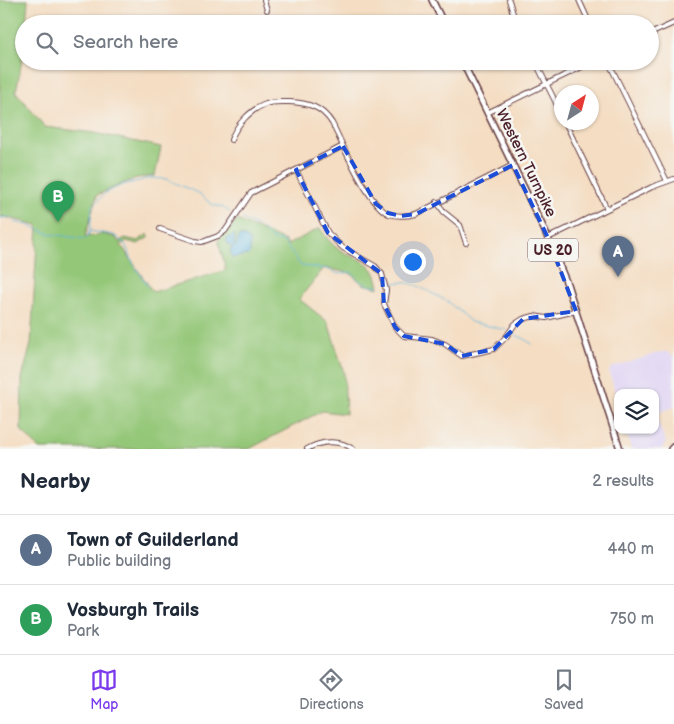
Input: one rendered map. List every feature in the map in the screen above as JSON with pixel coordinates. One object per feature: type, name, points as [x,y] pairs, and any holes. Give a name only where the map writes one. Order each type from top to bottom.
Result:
[{"type":"main road","points":[[432,0],[440,15]]},
{"type":"main road","name":"Western Turnpike","points":[[466,70],[548,238],[567,284],[620,449]]},
{"type":"main road","points":[[671,449],[674,446]]},
{"type":"street","points":[[264,0],[267,10]]},
{"type":"street","points":[[508,0],[513,15]]},
{"type":"street","points":[[579,0],[586,15]]},
{"type":"street","points":[[659,30],[674,23]]},
{"type":"street","points":[[539,70],[554,100]]},
{"type":"street","points":[[488,113],[575,70]]},
{"type":"street","points":[[612,70],[667,181]]},
{"type":"street","points":[[231,140],[234,130],[258,107],[274,102],[304,102],[319,108],[328,116],[372,199],[388,213],[401,216],[409,216],[513,165]]},
{"type":"street","points":[[569,130],[607,209]]},
{"type":"street","points":[[160,229],[195,242],[202,242],[218,236],[228,226],[251,193],[343,146]]},
{"type":"street","points":[[296,170],[328,233],[343,248],[375,266],[382,274],[386,290],[384,304],[395,328],[404,336],[432,339],[445,344],[462,356],[494,349],[515,324],[523,319],[534,316],[546,318],[576,311]]},
{"type":"street","points":[[548,238],[674,179]]},
{"type":"street","points":[[437,202],[444,212],[460,225],[466,243]]},
{"type":"street","points":[[307,449],[323,442],[334,442],[344,444],[353,449]]},
{"type":"highlighted area","points":[[343,146],[376,204],[388,213],[401,216],[416,214],[513,165],[548,238],[576,311],[523,319],[494,349],[462,356],[445,344],[404,336],[395,327],[384,304],[382,274],[328,233],[296,170]]},
{"type":"shaded area","points":[[661,352],[667,352],[674,356],[674,407],[659,413],[659,389],[614,389],[609,370],[613,367]]},
{"type":"shaded area","points":[[659,425],[666,443],[661,449],[631,449],[627,434],[659,434]]},
{"type":"green space","points":[[0,0],[28,0],[27,15],[15,15],[15,70],[20,70],[16,92],[45,127],[95,133],[161,147],[155,176],[136,178],[97,195],[85,237],[103,234],[115,237],[119,242],[125,238],[138,241],[148,234],[149,237],[138,244],[126,241],[121,245],[153,292],[226,270],[218,241],[237,220],[285,241],[287,245],[320,228],[335,247],[371,267],[379,288],[363,284],[350,273],[324,268],[299,299],[328,322],[344,373],[346,414],[322,411],[249,449],[39,449],[21,430],[22,378],[31,344],[38,225],[0,216]]},
{"type":"water","points":[[235,234],[235,247],[240,235],[247,238],[250,242],[250,253],[248,255],[232,258],[230,249],[233,248],[226,239]]},
{"type":"waterway","points":[[90,230],[92,207],[105,193],[122,185],[150,178],[166,179],[198,193],[213,205],[230,212]]},
{"type":"waterway","points":[[0,218],[10,217],[15,222],[50,234],[86,239],[90,231],[114,235],[125,244],[134,265],[148,286]]},
{"type":"waterway","points":[[243,219],[262,229],[271,239],[284,242],[301,266],[327,269],[339,274],[351,272],[363,283],[370,286],[379,286]]},
{"type":"waterway","points":[[392,283],[404,282],[416,285],[447,301],[471,322],[506,330]]},
{"type":"waterway","points":[[513,334],[532,344]]},
{"type":"place","name":"Vosburgh Trails","points":[[58,222]]},
{"type":"place","name":"Town of Guilderland","points":[[618,277]]}]
